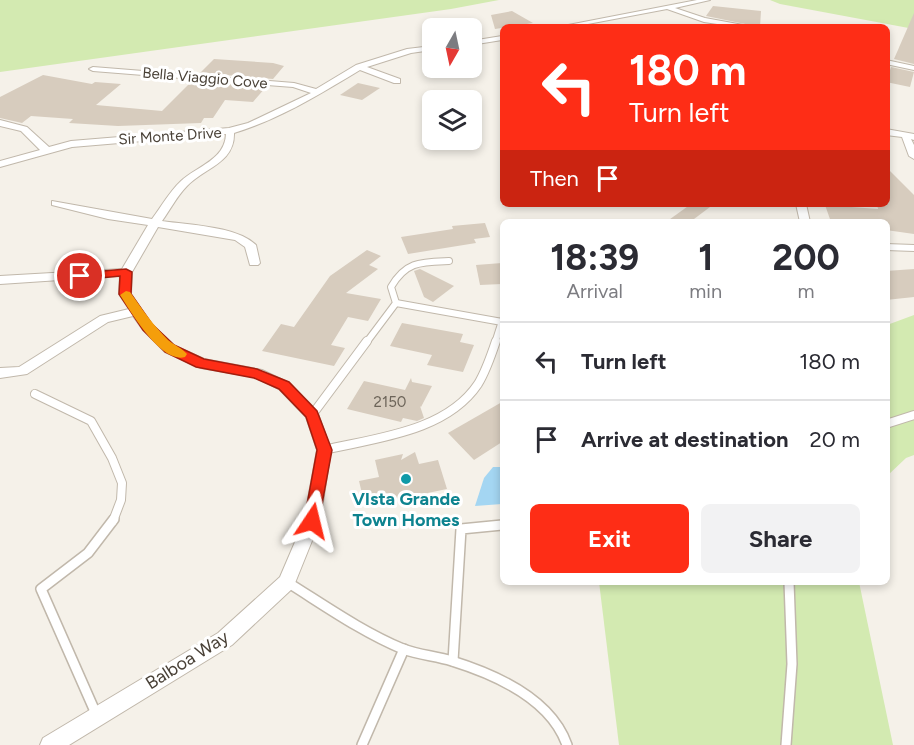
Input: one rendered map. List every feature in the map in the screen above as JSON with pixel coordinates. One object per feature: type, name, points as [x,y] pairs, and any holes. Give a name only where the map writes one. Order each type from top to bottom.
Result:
[{"type":"street","points":[[578,24],[707,0]]},
{"type":"street","points":[[668,8],[698,18],[733,24]]},
{"type":"street","points":[[482,41],[500,38]]},
{"type":"street","name":"Sir Monte Drive","points":[[0,164],[46,150],[100,140],[230,131],[250,125],[317,92],[359,67],[394,55],[422,50]]},
{"type":"street","points":[[890,63],[914,68]]},
{"type":"street","points":[[359,67],[397,81]]},
{"type":"street","name":"Bella Viaggio Cove","points":[[93,69],[294,85],[317,92]]},
{"type":"street","points":[[0,123],[24,129],[46,150]]},
{"type":"street","points":[[0,280],[126,272],[156,221],[184,183],[216,162],[230,144],[230,131]]},
{"type":"street","points":[[890,133],[909,136],[914,156]]},
{"type":"street","points":[[56,203],[108,216],[156,221],[239,238],[250,245],[254,263]]},
{"type":"street","points":[[890,246],[914,248]]},
{"type":"street","name":"Balboa Way","points":[[50,745],[225,639],[287,582],[312,521],[324,450],[312,415],[284,386],[257,373],[201,363],[170,349],[147,327],[125,294],[126,272]]},
{"type":"street","points":[[0,373],[22,371],[104,319],[138,312]]},
{"type":"lane","points":[[396,303],[391,287],[398,273],[416,262],[449,261]]},
{"type":"lane","points":[[396,303],[500,322]]},
{"type":"lane","points":[[312,415],[396,303]]},
{"type":"lane","points":[[324,450],[419,427],[453,410],[476,386],[492,356],[500,329]]},
{"type":"lane","points":[[35,394],[91,421],[112,458],[122,483],[121,501],[115,518],[88,553],[42,589],[97,716]]},
{"type":"lane","points":[[890,423],[914,416]]},
{"type":"lane","points":[[453,661],[461,529],[500,525]]},
{"type":"lane","points":[[287,582],[360,627],[404,649],[453,661],[519,688],[561,728],[567,745]]},
{"type":"lane","points":[[786,745],[792,684],[793,629],[789,585]]},
{"type":"lane","points":[[362,745],[404,649]]},
{"type":"green space","points":[[0,0],[499,0],[451,9],[0,72]]},
{"type":"green space","points":[[770,0],[914,0],[914,29],[890,24],[780,4]]},
{"type":"green space","points":[[914,315],[914,455],[906,458],[890,473],[890,324]]},
{"type":"green space","points":[[599,585],[860,585],[893,745],[619,745]]},
{"type":"water","points":[[493,467],[500,467],[500,504],[475,506],[484,478]]},
{"type":"building","points":[[713,6],[761,11],[760,24],[745,24],[706,16]]},
{"type":"building","points":[[512,11],[533,23],[500,24],[500,28],[495,29],[491,15]]},
{"type":"building","points":[[914,13],[914,64],[894,59]]},
{"type":"building","points":[[214,59],[273,63],[284,66],[273,79],[200,73]]},
{"type":"building","points":[[891,67],[914,72],[910,87],[890,83]]},
{"type":"building","points":[[43,75],[92,84],[95,82],[121,84],[96,105],[162,111],[192,81],[266,87],[253,102],[225,100],[213,118],[204,118],[201,123],[118,126],[69,123],[73,119],[31,116],[22,123],[0,118],[0,97]]},
{"type":"building","points":[[358,83],[380,88],[362,100],[340,95]]},
{"type":"building","points":[[890,171],[914,195],[914,234],[890,231],[890,219],[830,219],[826,207],[852,207],[878,209],[878,207],[890,207]]},
{"type":"building","points":[[687,207],[710,207],[694,219],[670,219]]},
{"type":"building","points":[[485,223],[490,237],[474,239],[476,243],[408,254],[401,237],[453,229],[452,226]]},
{"type":"building","points":[[367,250],[381,256],[369,265],[378,269],[346,293],[381,299],[368,321],[348,317],[331,345],[345,348],[334,366],[262,351],[281,324],[294,327],[330,276]]},
{"type":"building","points":[[500,263],[500,284],[480,285],[476,265]]},
{"type":"building","points":[[420,269],[454,286],[433,302],[424,297],[414,271]]},
{"type":"building","points":[[914,269],[914,297],[890,300],[890,271]]},
{"type":"building","points":[[402,323],[463,334],[460,342],[474,345],[463,372],[427,365],[432,355],[390,346]]},
{"type":"building","points":[[411,378],[412,382],[432,386],[420,406],[424,418],[417,421],[403,418],[401,422],[347,409],[364,381],[405,390]]},
{"type":"building","name":"VIsta Grande Town Homes","points":[[500,403],[500,443],[474,460],[448,433]]},
{"type":"building","name":"VIsta Grande Town Homes","points":[[415,452],[419,464],[438,460],[447,489],[365,506],[359,481],[379,477],[375,460],[403,454],[401,460]]},
{"type":"slow traffic","points":[[126,295],[147,327],[170,349],[180,354]]},
{"type":"place","name":"VIsta Grande Town Homes","points":[[406,479]]},
{"type":"route","points":[[80,276],[126,272],[125,294],[147,327],[170,349],[201,363],[257,373],[284,386],[312,415],[324,450],[312,521]]}]
